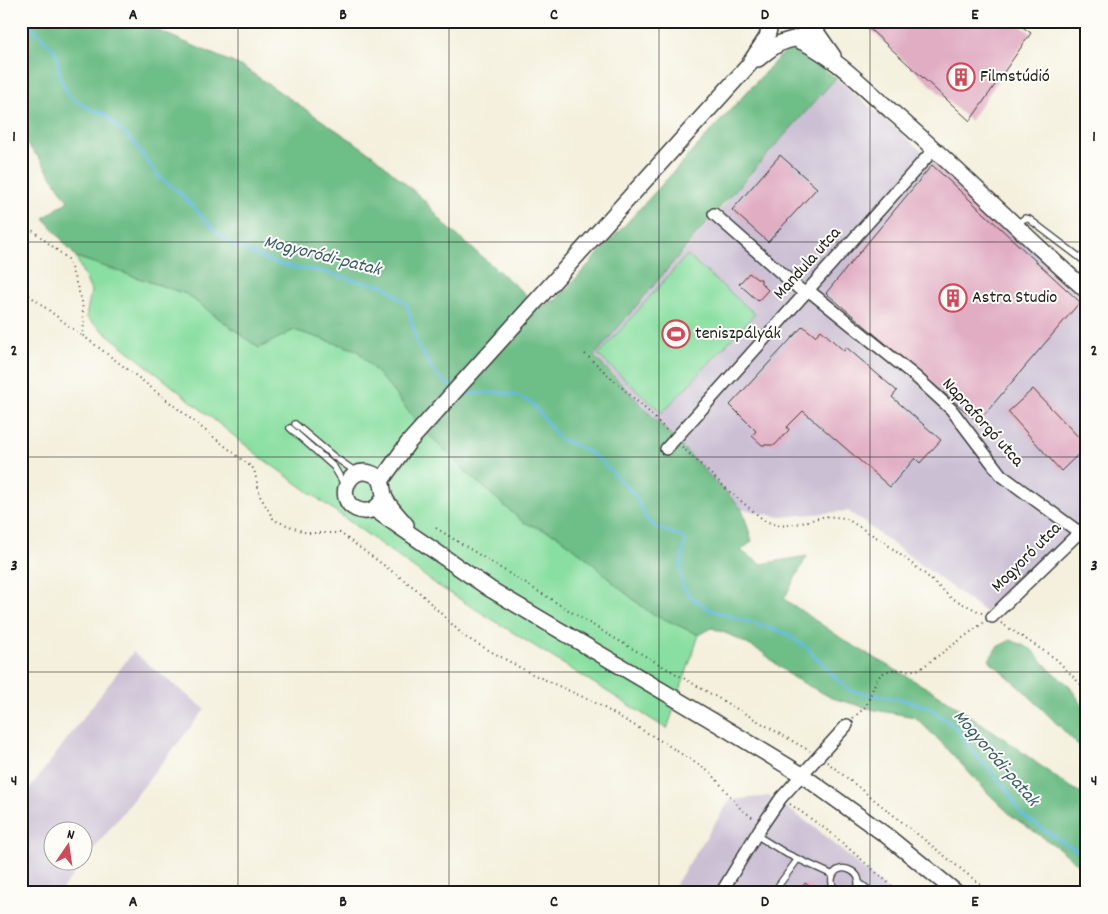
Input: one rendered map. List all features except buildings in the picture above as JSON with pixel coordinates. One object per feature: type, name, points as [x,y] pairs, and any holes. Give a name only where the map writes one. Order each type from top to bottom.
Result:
[{"type":"main road","points":[[771,22],[775,33],[779,36],[806,44],[846,71],[935,148],[1087,291]]},
{"type":"main road","points":[[370,476],[384,489],[384,497],[382,502],[374,509],[361,511],[350,505],[345,494],[345,487],[352,476],[370,476],[408,443],[748,66],[767,37],[771,22]]},
{"type":"main road","points":[[748,66],[778,44],[792,40],[805,33],[810,22]]},
{"type":"main road","points":[[810,22],[824,45],[846,71]]},
{"type":"main road","points":[[384,497],[416,538]]},
{"type":"main road","points":[[374,509],[490,590],[713,721],[802,776],[887,836],[957,893]]},
{"type":"street","name":"Mandula utca","points":[[666,449],[935,148]]},
{"type":"street","name":"Napraforgó utca","points":[[714,214],[806,292],[916,377],[951,409],[1001,475],[1084,532]]},
{"type":"street","name":"Mogyoró utca","points":[[992,617],[1084,532]]},
{"type":"street","points":[[721,893],[759,830],[782,798],[847,725]]},
{"type":"lane","points":[[1016,225],[1025,218],[1029,219],[1087,263]]},
{"type":"lane","points":[[345,487],[334,467],[293,427],[347,468],[370,476]]},
{"type":"lane","points":[[759,830],[798,859],[833,875]]},
{"type":"lane","points":[[773,893],[798,859]]},
{"type":"lane","points":[[838,893],[833,887],[833,875],[838,870],[844,868],[856,873],[858,882],[855,891],[852,893]]},
{"type":"lane","points":[[858,882],[873,893]]},
{"type":"path","points":[[21,221],[68,259],[82,301],[84,325],[82,335]]},
{"type":"path","points":[[21,289],[139,378],[254,469],[260,496],[274,520],[307,533],[340,533],[416,589],[465,637],[530,673],[594,702],[663,742],[710,773],[759,830]]},
{"type":"path","points":[[585,354],[649,412],[675,440],[730,492],[765,521],[780,526],[802,523],[825,516],[844,518],[884,542],[925,574],[951,598],[992,617],[1056,658],[1087,691]]},
{"type":"path","points":[[436,528],[608,634],[819,756],[991,893]]},
{"type":"path","points":[[847,725],[864,707],[876,681],[883,674],[890,670],[913,671],[920,669],[992,617]]},
{"type":"path","points":[[782,798],[831,833],[900,893]]},
{"type":"shaded area","points":[[836,78],[1035,247],[1087,299],[1087,523],[992,617],[848,511],[780,517],[742,509],[594,355]]},
{"type":"shaded area","points":[[133,652],[205,709],[92,851],[92,822],[42,822],[42,872],[76,872],[59,893],[21,893],[21,800]]},
{"type":"shaded area","points":[[770,796],[818,830],[891,893],[670,893],[730,800]]},
{"type":"green space","points":[[21,21],[144,21],[152,28],[243,67],[373,155],[425,201],[445,225],[540,307],[556,300],[780,56],[792,48],[836,78],[714,214],[594,356],[742,509],[752,541],[741,551],[761,564],[807,556],[784,599],[847,642],[939,695],[999,735],[1061,781],[1087,797],[1087,872],[1060,849],[1013,817],[915,717],[875,710],[832,698],[792,677],[762,652],[730,635],[712,628],[699,635],[649,612],[557,535],[523,522],[463,469],[421,427],[357,350],[294,330],[259,348],[186,294],[76,257],[44,218],[68,201],[40,159],[21,138]]},
{"type":"green space","name":"teniszpályák","points":[[687,255],[755,314],[662,413],[598,355]]},
{"type":"green space","points":[[76,257],[186,294],[259,348],[294,330],[357,350],[421,427],[463,469],[523,522],[557,535],[649,612],[699,635],[667,729],[437,585],[259,456],[86,317],[91,291]]},
{"type":"green space","points":[[1011,640],[1031,649],[1052,672],[1070,686],[1087,713],[1087,750],[1077,744],[1023,690],[989,660],[997,647]]},
{"type":"waterway","name":"Mogyoródi-patak","points":[[23,21],[33,28],[56,52],[60,78],[70,97],[92,110],[105,114],[135,144],[158,176],[180,193],[230,244],[275,263],[385,286],[407,305],[418,345],[433,371],[447,384],[454,386]]},
{"type":"waterway","name":"Mogyoródi-patak","points":[[462,390],[473,394],[495,392],[515,395],[531,402],[560,439],[586,450],[601,461],[636,496],[646,519],[657,528],[683,538],[685,542],[680,569],[683,587],[694,599],[710,610],[785,633],[808,649],[851,691],[901,699],[928,707],[953,725],[976,756],[1008,791],[1022,815],[1067,845],[1087,855]]},
{"type":"place","name":"Filmstúdió","points":[[961,77]]},
{"type":"place","name":"Astra Studio","points":[[953,298]]},
{"type":"place","name":"teniszpályák","points":[[676,334]]}]
